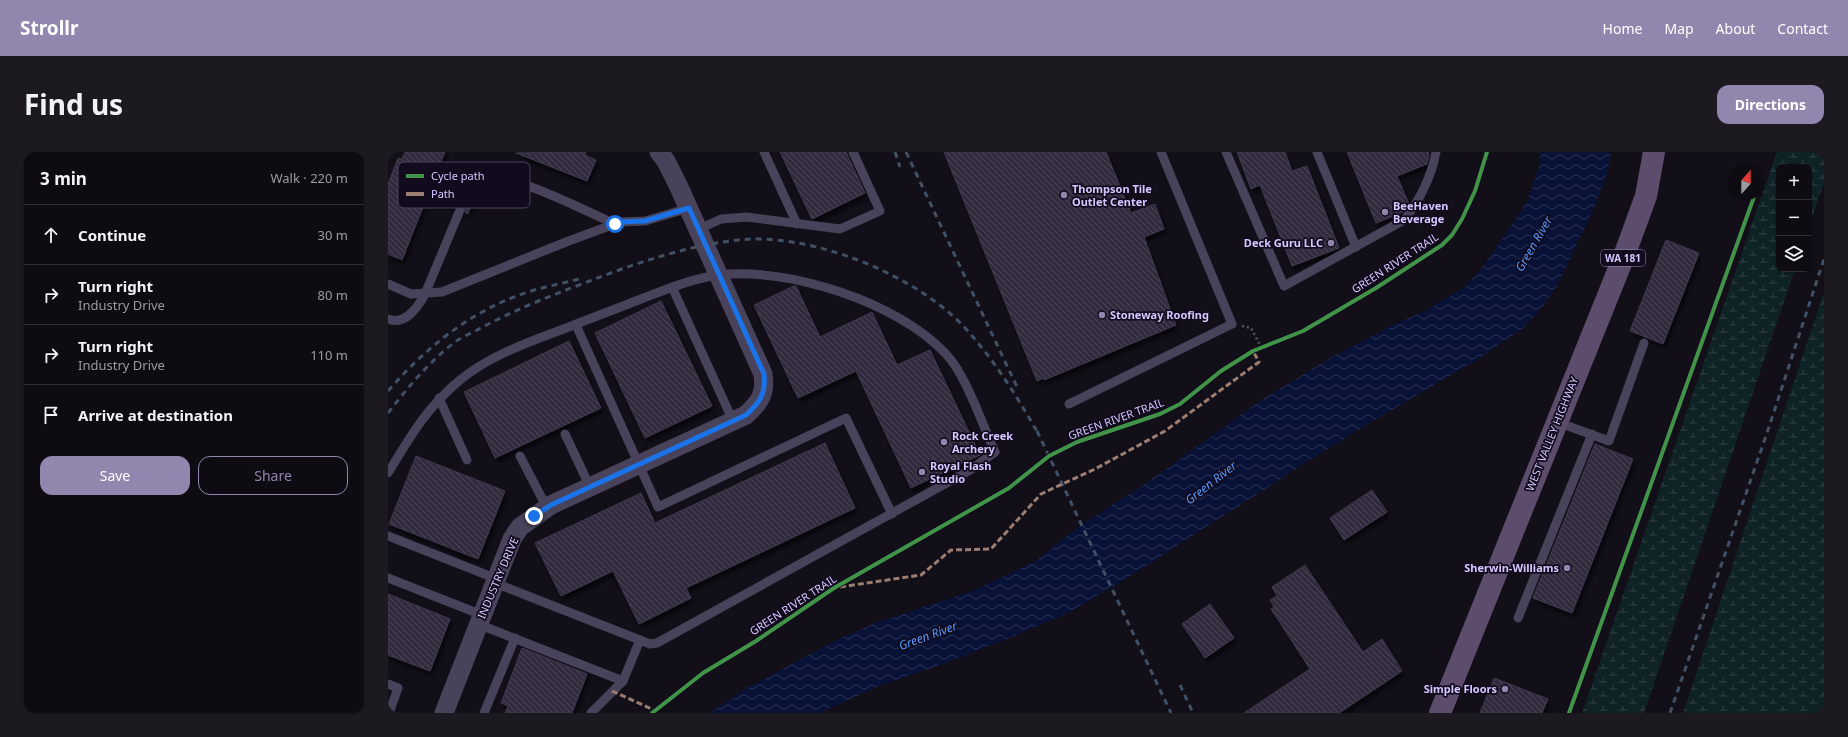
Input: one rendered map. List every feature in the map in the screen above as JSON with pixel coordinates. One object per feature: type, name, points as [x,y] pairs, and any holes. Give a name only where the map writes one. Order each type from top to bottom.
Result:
[{"type":"main road","name":"WEST VALLEY HIGHWAY","points":[[1440,713],[1624,256],[1646,196],[1654,152]]},
{"type":"street","name":"INDUSTRY DRIVE","points":[[444,713],[512,539],[520,527],[547,508],[746,415],[756,405],[765,386],[764,374],[689,208],[666,161],[659,152]]},
{"type":"lane","points":[[764,152],[797,224]]},
{"type":"lane","points":[[698,229],[721,219],[747,217],[840,230],[880,211],[853,152]]},
{"type":"lane","points":[[1069,404],[1232,324],[1161,152]]},
{"type":"lane","points":[[1226,152],[1284,286],[1404,220],[1417,202],[1434,162],[1436,152]]},
{"type":"lane","points":[[1317,152],[1356,247]]},
{"type":"lane","points":[[530,186],[615,224]]},
{"type":"lane","points":[[388,284],[411,294],[442,292],[620,222],[645,221],[689,208]]},
{"type":"lane","points":[[388,319],[394,321],[405,318],[418,306],[426,294],[460,210]]},
{"type":"lane","points":[[388,473],[419,422],[439,398],[461,379],[484,363],[514,349],[684,282],[719,275],[764,274],[799,280],[848,294],[879,308],[928,337],[956,365],[995,452],[970,470],[892,514],[657,643],[650,644],[388,536]]},
{"type":"lane","points":[[672,287],[734,421]]},
{"type":"lane","points":[[576,325],[658,507],[846,418],[892,514]]},
{"type":"lane","points":[[1557,422],[1609,441],[1644,343]]},
{"type":"lane","points":[[439,398],[467,460]]},
{"type":"lane","points":[[565,434],[590,487]]},
{"type":"lane","points":[[1518,618],[1592,434]]},
{"type":"lane","points":[[520,456],[547,508]]},
{"type":"lane","points":[[388,578],[516,638],[623,681]]},
{"type":"lane","points":[[484,713],[516,638]]},
{"type":"lane","points":[[591,713],[623,681],[640,640]]},
{"type":"lane","points":[[388,684],[398,688],[389,713]]},
{"type":"path","points":[[1232,324],[1251,328],[1259,348],[1268,345]]},
{"type":"green space","points":[[1777,152],[1824,152],[1824,183],[1812,218],[1812,164],[1776,164],[1776,272],[1794,272],[1644,713],[1582,713],[1760,200],[1764,200],[1764,189]]},
{"type":"green space","points":[[1824,292],[1824,713],[1683,713]]},
{"type":"water","name":"Green River","points":[[1540,152],[1611,152],[1607,174],[1595,206],[1557,286],[1541,309],[1523,328],[1477,360],[1376,419],[1129,577],[1070,612],[943,664],[882,685],[819,713],[709,713],[747,688],[834,641],[878,622],[975,590],[1036,561],[1078,527],[1145,484],[1260,401],[1332,357],[1397,323],[1425,311],[1466,286],[1484,265],[1527,202],[1539,167]]},
{"type":"building","points":[[405,152],[445,152],[441,162],[398,162],[398,208],[423,208],[402,260],[388,254],[388,184],[398,158],[402,159]]},
{"type":"building","points":[[586,152],[585,155],[596,160],[587,181],[516,153]]},
{"type":"building","points":[[780,152],[846,152],[865,193],[812,219]]},
{"type":"building","points":[[944,152],[1106,152],[1131,213],[1155,204],[1164,229],[1144,237],[1176,325],[1044,380],[1043,378],[1037,381]]},
{"type":"building","points":[[1237,152],[1285,152],[1292,171],[1307,166],[1339,248],[1292,266],[1260,185],[1251,189]]},
{"type":"building","points":[[1347,152],[1428,152],[1429,155],[1427,164],[1397,176],[1409,204],[1403,212],[1376,223]]},
{"type":"building","points":[[465,208],[470,208],[468,214],[465,212]]},
{"type":"building","points":[[1666,240],[1699,253],[1663,344],[1630,331]]},
{"type":"building","points":[[796,286],[820,337],[872,312],[897,365],[930,350],[980,455],[911,488],[856,371],[798,398],[754,305]]},
{"type":"building","points":[[661,301],[712,406],[645,438],[595,333]]},
{"type":"building","points":[[569,341],[601,408],[495,458],[464,392]]},
{"type":"building","points":[[825,443],[855,508],[686,588],[691,598],[639,624],[613,571],[561,596],[535,543],[641,493],[655,523]]},
{"type":"building","points":[[1595,444],[1633,459],[1572,613],[1533,598]]},
{"type":"building","points":[[416,456],[505,491],[478,559],[389,524]]},
{"type":"building","points":[[1372,490],[1387,512],[1344,540],[1330,518]]},
{"type":"building","points":[[1305,565],[1363,652],[1382,639],[1402,671],[1339,713],[1244,713],[1310,669],[1271,609],[1274,607],[1270,600],[1277,596],[1272,587]]},
{"type":"building","points":[[388,594],[450,619],[430,671],[388,655]]},
{"type":"building","points":[[1210,604],[1234,638],[1205,658],[1182,624]]},
{"type":"building","points":[[522,648],[587,674],[572,713],[505,713],[508,706],[501,703]]},
{"type":"building","name":"Simple Floors","points":[[1494,678],[1548,699],[1542,713],[1480,713]]},
{"type":"railway","points":[[895,152],[900,167]]},
{"type":"railway","points":[[906,152],[1018,389]]},
{"type":"railway","points":[[388,413],[419,375],[455,342],[519,309],[605,275],[661,256],[699,246],[738,240],[767,239],[798,243],[829,250],[861,261],[892,275],[920,291],[945,309],[966,329],[987,354],[1006,380],[1039,435]]},
{"type":"railway","points":[[1670,713],[1768,430],[1824,259]]},
{"type":"railway","points":[[388,391],[437,343],[475,316],[516,296],[583,278]]},
{"type":"railway","points":[[1037,431],[1171,713]]},
{"type":"railway","points":[[1180,685],[1193,713]]},
{"type":"marked path","points":[[840,587],[921,575],[951,550],[991,549],[1041,494],[1095,469],[1165,431],[1259,362],[1253,351]]},
{"type":"marked path","points":[[612,691],[654,710]]},
{"type":"cycle path","name":"GREEN RIVER TRAIL","points":[[652,713],[703,673],[756,641],[834,588],[1009,488],[1049,456],[1077,442],[1160,414],[1180,404],[1221,371],[1253,351],[1303,331],[1376,288],[1442,245],[1452,235],[1462,219],[1475,191],[1487,152]]},
{"type":"cycle path","points":[[1569,713],[1753,200]]},
{"type":"place","name":"Thompson Tile Outlet Center","points":[[1064,195]]},
{"type":"place","name":"BeeHaven Beverage","points":[[1385,212]]},
{"type":"place","name":"Deck Guru LLC","points":[[1331,243]]},
{"type":"place","name":"Stoneway Roofing","points":[[1102,315]]},
{"type":"place","name":"Rock Creek Archery","points":[[944,442]]},
{"type":"place","name":"Royal Flash Studio","points":[[922,472]]},
{"type":"place","name":"Sherwin-Williams","points":[[1567,568]]},
{"type":"place","name":"Simple Floors","points":[[1505,689]]},
{"type":"route","points":[[534,516],[551,505],[746,415],[756,405],[765,386],[764,374],[689,208],[645,221],[620,222],[615,224]]}]
